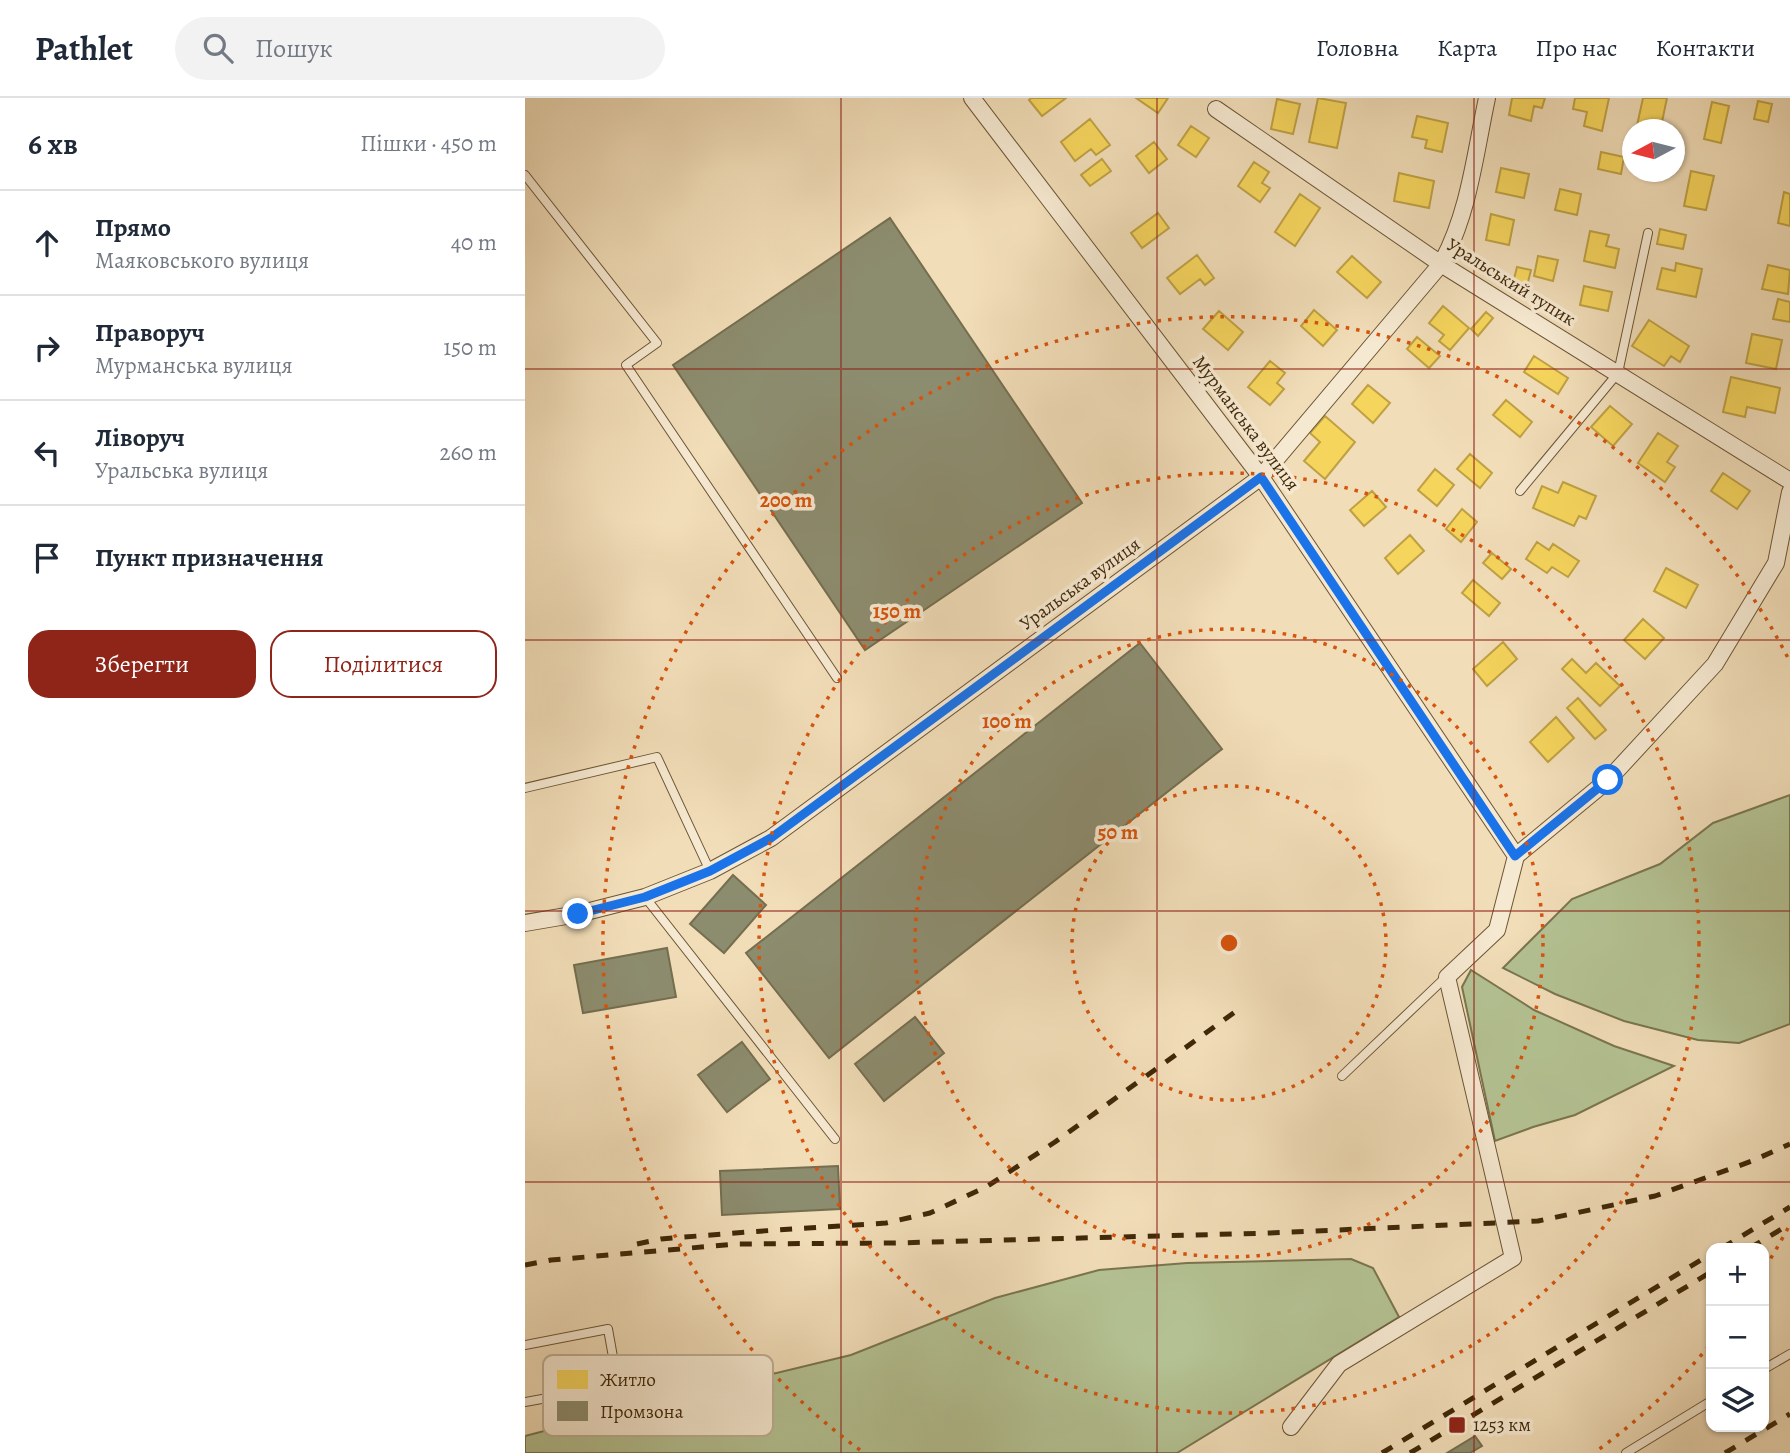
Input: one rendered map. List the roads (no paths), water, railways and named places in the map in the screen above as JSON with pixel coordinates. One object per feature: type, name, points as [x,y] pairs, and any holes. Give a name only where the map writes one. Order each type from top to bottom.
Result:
[{"type":"street","name":"Мурманська вулиця","points":[[972,98],[1261,477],[1515,856]]},
{"type":"street","name":"Уральська вулиця","points":[[525,923],[578,914],[645,897],[710,871],[771,838],[1261,477],[1441,264],[1461,221],[1487,98]]},
{"type":"street","name":"Уральський тупик","points":[[1216,109],[1441,264],[1790,481]]},
{"type":"street","points":[[1776,563],[1790,492]]},
{"type":"street","points":[[1291,1427],[1339,1364],[1513,1258],[1447,977],[1497,930],[1515,856],[1608,780],[1715,664],[1776,563],[1790,551]]},
{"type":"lane","points":[[525,175],[657,343],[626,365],[837,678]]},
{"type":"lane","points":[[1520,491],[1618,373],[1648,233]]},
{"type":"lane","points":[[525,788],[657,757],[710,871]]},
{"type":"lane","points":[[645,897],[835,1139]]},
{"type":"lane","points":[[1342,1076],[1447,977]]},
{"type":"lane","points":[[525,1345],[608,1329],[613,1355]]},
{"type":"lane","points":[[1766,1369],[1790,1354]]},
{"type":"lane","points":[[525,1402],[543,1399]]},
{"type":"lane","points":[[1626,1453],[1706,1404]]},
{"type":"railway","points":[[637,1244],[661,1239],[886,1223],[930,1213],[986,1187],[1055,1142],[1239,1009]]},
{"type":"railway","points":[[525,1265],[551,1260],[737,1244],[894,1243],[1270,1233],[1538,1221],[1655,1196],[1752,1161],[1790,1144]]},
{"type":"railway","points":[[1730,1243],[1790,1207]]},
{"type":"railway","points":[[1758,1243],[1790,1224]]},
{"type":"railway","points":[[1382,1453],[1706,1257]]},
{"type":"railway","points":[[1410,1453],[1706,1275]]},
{"type":"railway","points":[[1725,1453],[1790,1414]]},
{"type":"place","name":"1253 км","points":[[1457,1425]]}]
